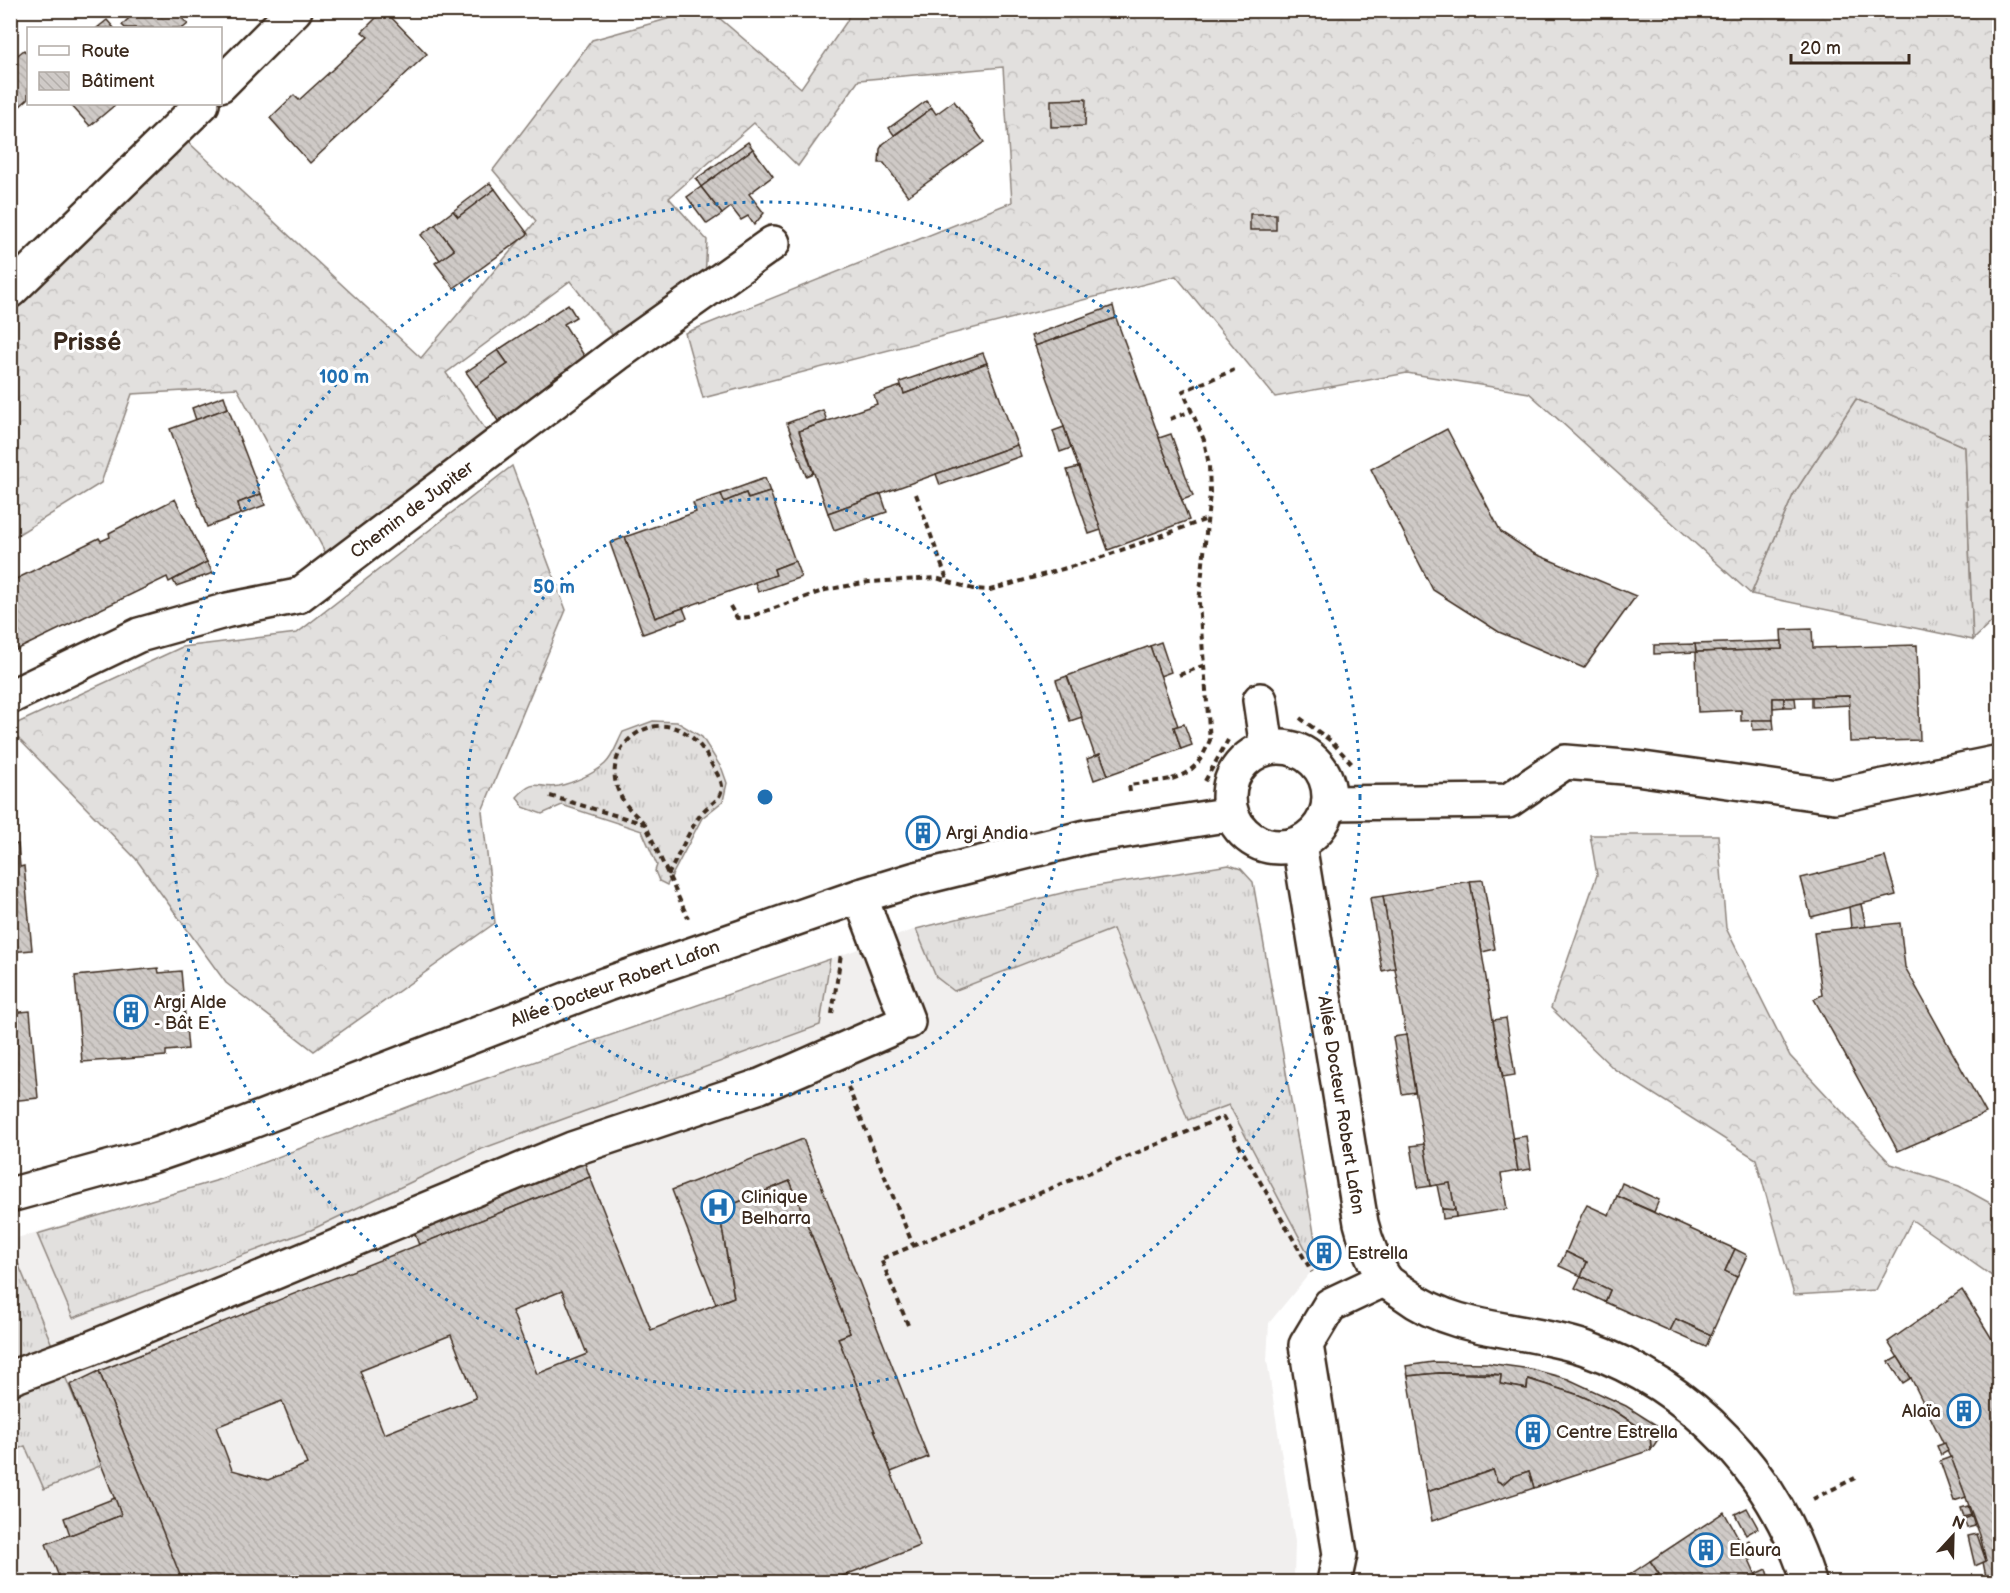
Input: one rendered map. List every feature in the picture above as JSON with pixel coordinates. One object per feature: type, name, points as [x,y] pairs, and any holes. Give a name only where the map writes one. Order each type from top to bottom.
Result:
[{"type":"street","points":[[222,83],[295,10]]},
{"type":"street","points":[[10,291],[201,105]]},
{"type":"street","name":"Chemin de Jupiter","points":[[10,697],[139,635],[228,610],[298,596],[617,354],[773,243]]},
{"type":"street","points":[[1260,700],[1267,748]]},
{"type":"street","points":[[1283,747],[1299,750],[1313,759],[1323,771],[1329,787],[1329,803],[1324,820],[1314,834],[1299,844],[1279,848],[1259,843],[1242,831],[1231,814],[1228,797],[1235,773],[1251,755],[1267,748],[1283,747]]},
{"type":"street","points":[[1329,803],[1508,801],[1566,762],[1636,768],[1835,796],[2000,762]]},
{"type":"street","name":"Allée Docteur Robert Lafon","points":[[10,1195],[152,1156],[242,1125],[607,984],[860,896],[916,879],[1086,837],[1231,814]]},
{"type":"street","name":"Allée Docteur Robert Lafon","points":[[1299,844],[1361,1223],[1368,1250],[1385,1279],[1421,1306],[1447,1318],[1535,1334],[1586,1348],[1630,1367],[1670,1390],[1706,1417],[1732,1444],[1757,1476],[1802,1560],[1809,1582]]},
{"type":"street","points":[[10,1378],[89,1349],[572,1149],[760,1086],[902,1025],[860,896]]},
{"type":"street","points":[[1335,1582],[1340,1554],[1306,1345],[1330,1305],[1385,1279]]},
{"type":"path","points":[[1172,779],[1188,774],[1202,760],[1210,740],[1199,603],[1207,519],[1209,465],[1204,440],[1184,391],[1234,370]]},
{"type":"path","points":[[1170,418],[1192,411]]},
{"type":"path","points":[[916,494],[947,580]]},
{"type":"path","points":[[730,606],[737,618],[743,617],[825,590],[869,582],[936,578],[990,590],[1017,584],[1207,519]]},
{"type":"path","points":[[1179,675],[1205,665]]},
{"type":"path","points":[[668,875],[702,813],[719,798],[722,784],[702,746],[682,730],[663,726],[641,729],[629,736],[621,750],[616,768],[616,786],[623,801],[645,824],[668,875],[703,952]]},
{"type":"path","points":[[550,796],[645,824]]},
{"type":"path","points":[[841,952],[828,1039],[913,1245]]},
{"type":"path","points":[[908,1325],[881,1259],[1223,1117],[1330,1305]]},
{"type":"path","points":[[1779,1516],[1855,1478]]},
{"type":"shaded area","name":"Clinique Belharra","points":[[1229,865],[1241,869],[1253,882],[1319,1262],[1269,1323],[1267,1360],[1295,1542],[1294,1577],[1291,1582],[11,1582],[10,1240],[215,1181],[444,1093],[916,929],[1078,889]]},
{"type":"green space","points":[[696,11],[711,11],[801,88],[847,21],[850,11],[1999,11],[2000,614],[1973,640],[1965,447],[1856,399],[1793,495],[1751,594],[1529,393],[1407,373],[1275,397],[1176,276],[703,398],[685,333],[1012,202],[1003,67],[859,80],[798,166],[754,123],[669,198],[707,240],[705,280],[614,337],[570,281],[446,373],[493,440],[331,563],[237,388],[132,394],[101,483],[11,539],[11,313],[187,141],[421,358],[536,221],[493,170],[592,40]]},
{"type":"green space","points":[[1856,399],[1965,447],[1973,640],[1751,594],[1793,495]]},
{"type":"green space","points":[[512,466],[566,610],[482,811],[495,923],[314,1051],[226,983],[136,859],[11,731],[11,726],[182,647],[297,633]]},
{"type":"green space","points":[[653,721],[677,722],[702,737],[722,769],[727,783],[723,801],[702,818],[667,885],[659,881],[655,871],[657,865],[642,831],[562,805],[542,814],[523,807],[517,797],[533,785],[559,786],[595,771],[608,761],[623,732]]},
{"type":"green space","points":[[1590,835],[1718,835],[1726,928],[1790,1056],[1891,1164],[1959,1186],[1999,1208],[1999,1281],[1912,1220],[1876,1290],[1794,1295],[1756,1159],[1614,1069],[1551,1008],[1597,875]]},
{"type":"green space","points":[[1229,865],[1241,869],[1253,882],[1319,1262],[1312,1261],[1229,1105],[1188,1120],[1113,929],[954,991],[936,977],[916,929],[1078,889]]},
{"type":"green space","points":[[830,959],[820,1025],[476,1151],[311,1230],[73,1318],[37,1234],[215,1181],[444,1093]]},
{"type":"green space","points":[[10,1244],[102,1465],[44,1489],[25,1446],[12,1451],[11,1447]]},
{"type":"building","points":[[137,10],[174,10],[188,24],[184,27],[124,27],[122,25]]},
{"type":"building","points":[[384,10],[427,54],[310,163],[270,118],[294,95],[299,100],[368,37],[362,32]]},
{"type":"building","points":[[107,20],[113,27],[98,27]]},
{"type":"building","points":[[24,50],[27,54],[27,100],[11,114],[10,61]]},
{"type":"building","points":[[1086,99],[1085,126],[1051,127],[1051,100]]},
{"type":"building","points":[[926,101],[932,108],[894,135],[889,128]]},
{"type":"building","points":[[954,101],[984,142],[908,196],[884,163],[879,163],[880,149],[883,144],[932,108],[936,114]]},
{"type":"building","points":[[71,105],[115,105],[90,126]]},
{"type":"building","points":[[748,142],[753,149],[701,187],[696,179]]},
{"type":"building","points":[[753,149],[773,176],[749,194],[764,213],[754,225],[748,216],[741,220],[731,207],[722,214],[701,187]]},
{"type":"building","points":[[490,183],[495,189],[458,217],[453,211]]},
{"type":"building","points":[[701,187],[722,214],[707,224],[687,197]]},
{"type":"building","points":[[495,189],[528,234],[454,288],[435,263],[454,250],[435,225],[453,211],[458,217]]},
{"type":"building","points":[[1250,214],[1276,214],[1276,230],[1250,230]]},
{"type":"building","points":[[435,225],[454,250],[440,260],[421,235]]},
{"type":"building","points":[[568,304],[576,317],[564,324],[585,357],[551,380],[554,385],[498,421],[476,386],[508,364],[498,350]]},
{"type":"building","points":[[1113,306],[1116,318],[1035,346],[1031,336]]},
{"type":"building","points":[[1116,318],[1189,520],[1108,550],[1035,346]]},
{"type":"building","points":[[498,350],[508,364],[476,386],[466,372]]},
{"type":"building","points":[[983,353],[987,363],[904,394],[900,382]]},
{"type":"building","points":[[987,363],[1017,445],[828,513],[799,431],[877,404],[874,395],[901,386],[904,394]]},
{"type":"building","points":[[224,396],[228,408],[196,420],[192,408]]},
{"type":"building","points":[[228,408],[261,494],[238,503],[241,514],[207,527],[170,429]]},
{"type":"building","points":[[823,410],[827,421],[799,431],[813,473],[806,476],[787,423]]},
{"type":"building","points":[[1064,427],[1071,448],[1060,452],[1053,431]]},
{"type":"building","points":[[1447,429],[1501,532],[1533,553],[1636,596],[1584,668],[1499,632],[1433,590],[1371,469]]},
{"type":"building","points":[[1171,434],[1193,496],[1182,500],[1159,438]]},
{"type":"building","points":[[1017,445],[1021,456],[940,485],[936,474]]},
{"type":"building","points":[[1079,467],[1101,530],[1089,534],[1067,470]]},
{"type":"building","points":[[765,478],[770,492],[748,499],[746,493],[724,502],[721,494]]},
{"type":"building","points":[[770,492],[795,561],[774,569],[776,575],[655,618],[625,537],[696,512],[693,503],[721,494],[724,502],[746,493],[748,499]]},
{"type":"building","points":[[261,494],[265,505],[241,514],[238,503]]},
{"type":"building","points":[[881,494],[887,512],[834,530],[828,513]]},
{"type":"building","points":[[175,499],[207,562],[169,582],[167,577],[10,653],[10,582],[99,538],[101,541],[110,537],[109,533]]},
{"type":"building","points":[[625,537],[655,618],[683,608],[687,618],[643,634],[610,543]]},
{"type":"building","points":[[795,561],[801,577],[758,592],[755,582],[776,575],[774,569]]},
{"type":"building","points":[[207,562],[213,573],[176,586],[173,580]]},
{"type":"building","points":[[1812,629],[1813,648],[1917,645],[1920,740],[1850,742],[1849,696],[1773,698],[1773,720],[1741,721],[1741,710],[1698,712],[1696,652],[1782,649],[1781,630]]},
{"type":"building","points":[[1782,641],[1782,649],[1696,652],[1695,644]]},
{"type":"building","points":[[1161,642],[1171,672],[1160,676],[1150,646]]},
{"type":"building","points":[[1695,644],[1696,652],[1654,654],[1654,645]]},
{"type":"building","points":[[1150,646],[1178,726],[1174,727],[1181,749],[1108,775],[1100,754],[1095,756],[1067,676]]},
{"type":"building","points":[[1067,676],[1082,717],[1070,721],[1056,680]]},
{"type":"building","points":[[1849,696],[1850,705],[1812,707],[1812,697]]},
{"type":"building","points":[[1773,698],[1784,698],[1784,707],[1773,708]]},
{"type":"building","points":[[1784,698],[1795,698],[1796,707],[1784,707]]},
{"type":"building","points":[[1752,720],[1773,720],[1774,729],[1753,730]]},
{"type":"building","points":[[1184,724],[1192,745],[1181,749],[1174,727]]},
{"type":"building","points":[[1100,754],[1108,775],[1094,780],[1087,759]]},
{"type":"building","name":"Argi Andia","points":[[932,821],[936,838],[914,844],[909,828]]},
{"type":"building","points":[[18,844],[20,867],[24,866],[32,950],[10,952],[10,845]]},
{"type":"building","points":[[1885,857],[1896,895],[1811,917],[1801,878]]},
{"type":"building","points":[[1483,880],[1495,949],[1482,952],[1470,881]]},
{"type":"building","points":[[1470,881],[1518,1171],[1501,1174],[1507,1209],[1456,1217],[1450,1183],[1431,1186],[1383,896]]},
{"type":"building","points":[[1383,896],[1395,968],[1382,971],[1370,898]]},
{"type":"building","points":[[1861,904],[1866,927],[1851,928],[1849,907]]},
{"type":"building","points":[[1900,923],[1905,967],[1986,1113],[1898,1151],[1814,999],[1822,995],[1814,932]]},
{"type":"building","name":"Argi Alde - Bât E","points":[[158,968],[159,973],[181,971],[188,1049],[166,1051],[166,1056],[82,1062],[75,976]]},
{"type":"building","points":[[30,1011],[38,1098],[10,1101],[10,1013]]},
{"type":"building","points":[[1506,1018],[1515,1075],[1503,1077],[1493,1020]]},
{"type":"building","points":[[1406,1035],[1415,1092],[1402,1094],[1393,1037]]},
{"type":"building","points":[[1526,1136],[1531,1169],[1518,1171],[1513,1138]]},
{"type":"building","points":[[803,1139],[928,1457],[891,1472],[838,1338],[850,1333],[790,1181],[719,1210],[734,1297],[716,1304],[672,1190]]},
{"type":"building","points":[[1424,1144],[1431,1186],[1418,1188],[1411,1146]]},
{"type":"building","points":[[584,1161],[590,1177],[419,1245],[413,1229]]},
{"type":"building","points":[[590,1177],[651,1330],[734,1297],[719,1210],[790,1181],[850,1333],[838,1338],[920,1546],[827,1582],[182,1582],[99,1371]],"holes":[[[562,1291],[587,1354],[537,1374],[512,1311]],[[451,1335],[476,1398],[384,1434],[360,1371]],[[282,1401],[307,1464],[268,1480],[232,1470],[216,1427]]]},
{"type":"building","points":[[1450,1183],[1455,1210],[1442,1209],[1437,1185]]},
{"type":"building","points":[[1622,1183],[1659,1200],[1654,1212],[1617,1196]]},
{"type":"building","points":[[1617,1196],[1735,1249],[1725,1271],[1737,1277],[1711,1335],[1676,1319],[1670,1331],[1605,1302],[1610,1290],[1581,1276],[1587,1262],[1566,1252],[1582,1214],[1587,1205],[1609,1215]]},
{"type":"building","points":[[1442,1209],[1455,1210],[1456,1217],[1443,1219]]},
{"type":"building","name":"Estrella","points":[[1330,1243],[1332,1260],[1319,1262],[1316,1245]]},
{"type":"building","points":[[1735,1249],[1747,1255],[1737,1277],[1725,1271]]},
{"type":"building","points":[[1566,1252],[1587,1262],[1581,1276],[1559,1266]]},
{"type":"building","points":[[1581,1276],[1610,1290],[1605,1302],[1575,1288]]},
{"type":"building","name":"Alaïa","points":[[1962,1290],[2000,1352],[2000,1582],[1987,1582],[1983,1562],[1986,1561],[1980,1535],[1953,1463],[1911,1378],[1888,1342]]},
{"type":"building","points":[[1676,1319],[1711,1335],[1706,1347],[1670,1331]]},
{"type":"building","points":[[1898,1357],[1911,1378],[1903,1383],[1889,1362]]},
{"type":"building","points":[[1433,1362],[1487,1363],[1531,1369],[1568,1379],[1626,1406],[1664,1430],[1651,1450],[1650,1434],[1613,1410],[1579,1395],[1528,1379],[1527,1389],[1500,1384],[1501,1375],[1487,1373],[1439,1373],[1408,1376],[1406,1366]]},
{"type":"building","points":[[99,1371],[182,1580],[176,1582],[61,1582],[46,1544],[121,1515],[70,1385]]},
{"type":"building","name":"Centre Estrella","points":[[1439,1373],[1501,1375],[1500,1384],[1527,1389],[1528,1379],[1579,1395],[1613,1410],[1650,1434],[1651,1450],[1534,1488],[1529,1471],[1511,1477],[1503,1484],[1497,1481],[1493,1470],[1427,1492],[1408,1376]]},
{"type":"building","points":[[1945,1443],[1948,1451],[1941,1455],[1937,1446]]},
{"type":"building","points":[[1951,1457],[1966,1497],[1954,1501],[1940,1461]]},
{"type":"building","points":[[1493,1470],[1497,1481],[1503,1484],[1511,1477],[1529,1471],[1534,1488],[1432,1521],[1427,1492]]},
{"type":"building","points":[[115,1498],[121,1515],[70,1535],[64,1518]]},
{"type":"building","points":[[1968,1506],[1971,1515],[1964,1517],[1961,1508]]},
{"type":"building","points":[[1747,1508],[1758,1528],[1746,1535],[1735,1514]]},
{"type":"building","name":"Elaura","points":[[1724,1512],[1759,1582],[1645,1582],[1659,1574],[1650,1561]]},
{"type":"building","points":[[1972,1516],[1975,1526],[1967,1528],[1964,1519]]},
{"type":"building","points":[[1977,1534],[1986,1561],[1975,1566],[1968,1536]]},
{"type":"building","points":[[1749,1540],[1757,1557],[1750,1560],[1742,1544]]},
{"type":"building","points":[[1650,1561],[1659,1574],[1645,1582],[1619,1582]]},
{"type":"building","points":[[1767,1569],[1771,1582],[1759,1582],[1756,1574]]},
{"type":"place","name":"Argi Andia","points":[[923,833]]},
{"type":"place","name":"Argi Alde - Bât E","points":[[131,1012]]},
{"type":"place","name":"Clinique Belharra","points":[[718,1207]]},
{"type":"place","name":"Estrella","points":[[1324,1253]]},
{"type":"place","name":"Alaïa","points":[[1964,1411]]},
{"type":"place","name":"Centre Estrella","points":[[1533,1432]]},
{"type":"place","name":"Elaura","points":[[1706,1550]]},
{"type":"district","name":"Prissé","points":[[87,342]]}]
